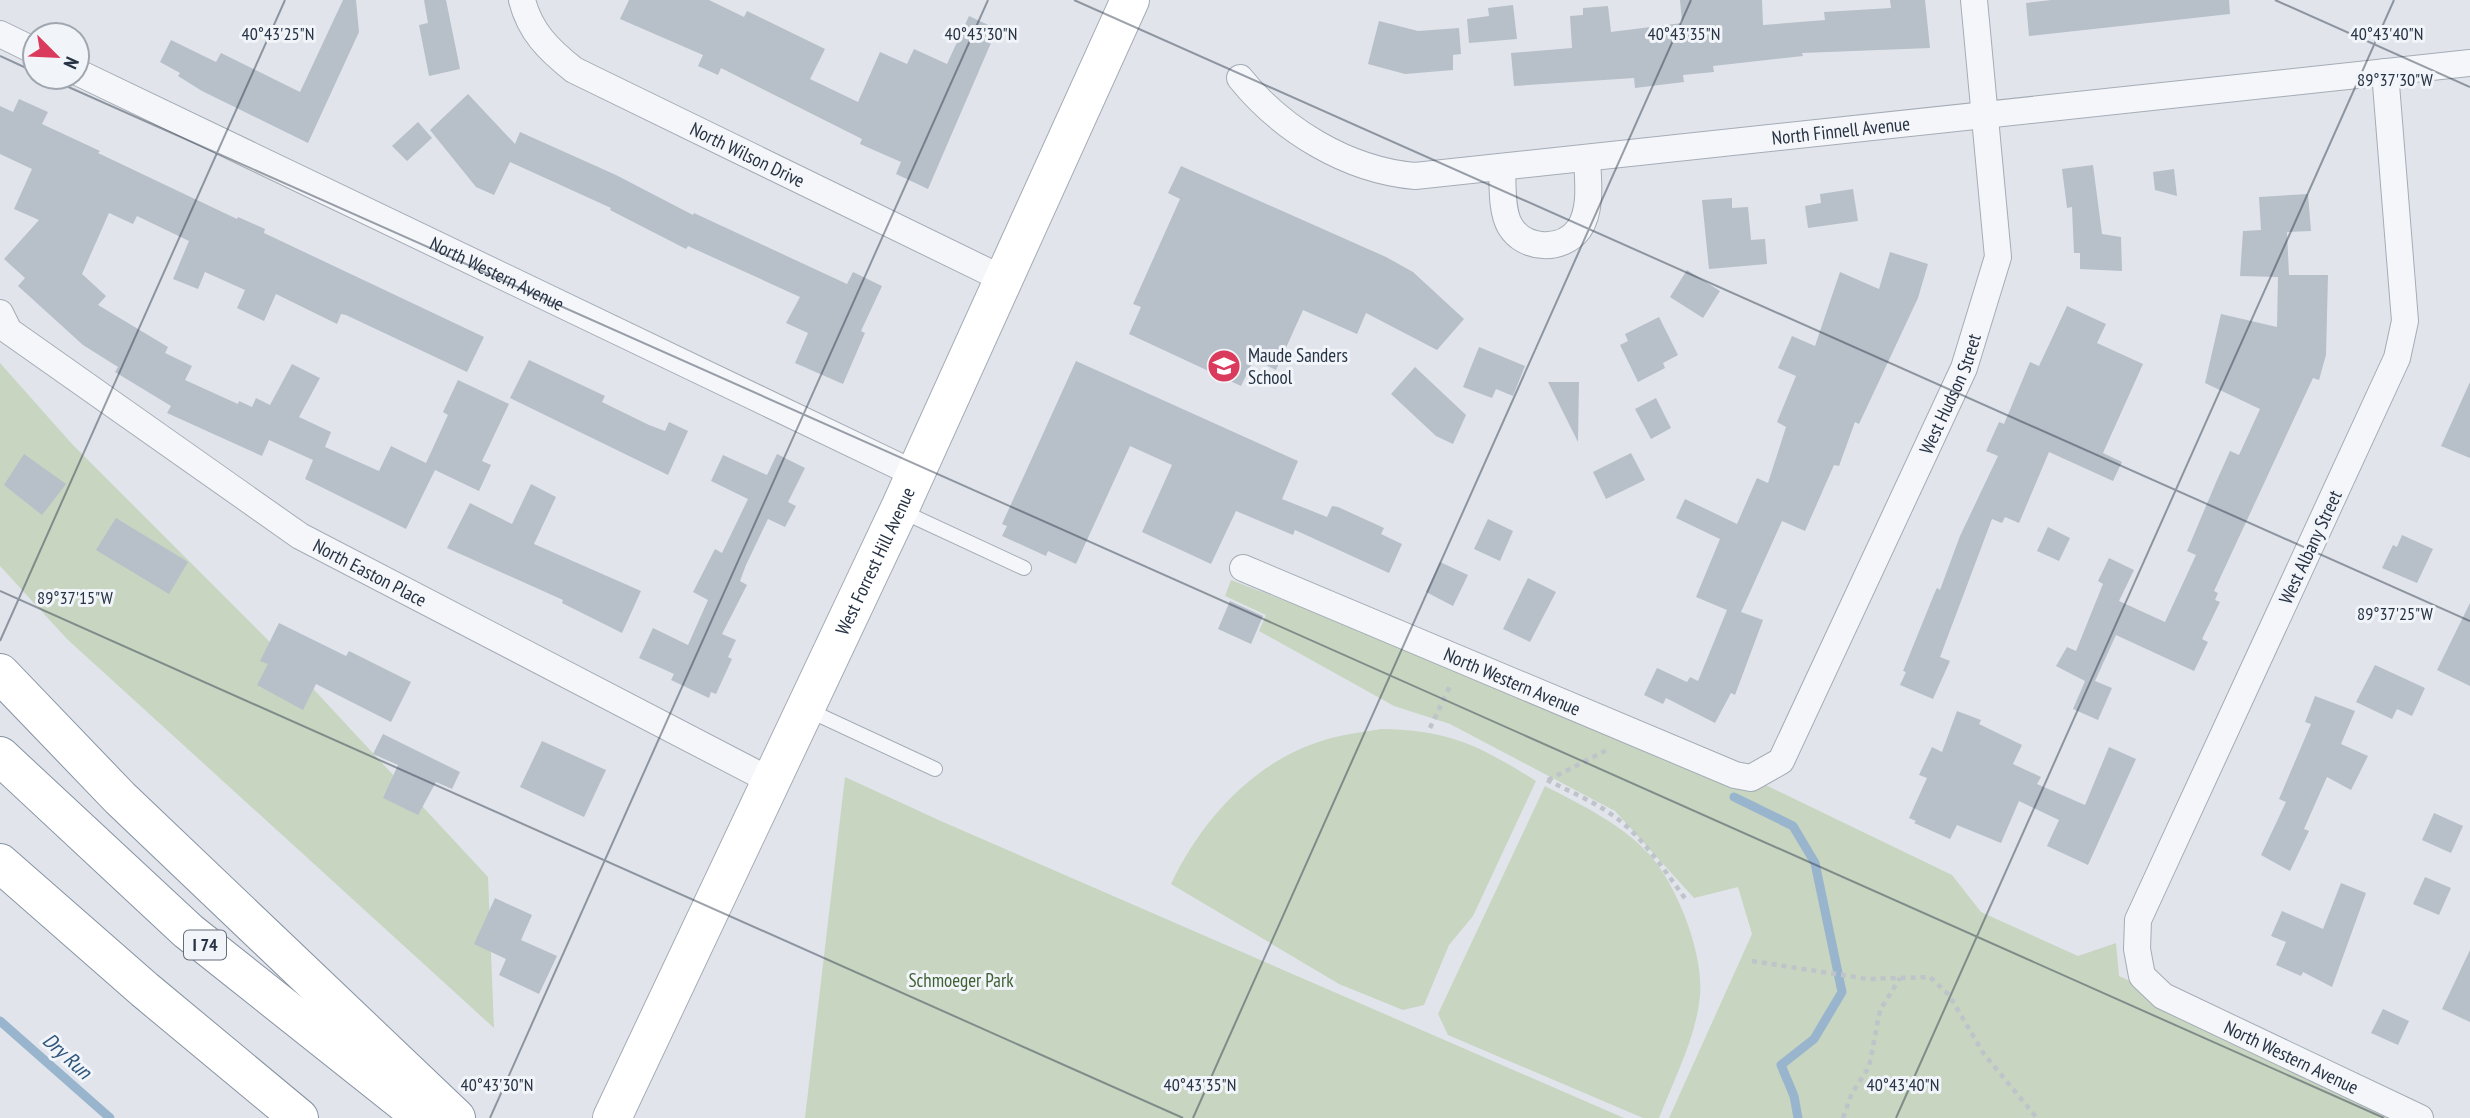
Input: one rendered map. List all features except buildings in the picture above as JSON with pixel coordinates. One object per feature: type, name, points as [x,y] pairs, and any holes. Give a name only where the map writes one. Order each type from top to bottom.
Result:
[{"type":"main road","name":"West Forrest Hill Avenue","points":[[612,1118],[773,782],[1130,0]]},
{"type":"main road","points":[[0,673],[120,798],[456,1118]]},
{"type":"main road","name":"I 74","points":[[0,757],[188,931],[424,1118]]},
{"type":"main road","points":[[0,863],[136,982],[299,1118]]},
{"type":"main road","points":[[0,888],[183,1038],[292,1118]]},
{"type":"street","name":"North Wilson Drive","points":[[522,0],[527,19],[546,48],[574,70],[1003,279]]},
{"type":"street","name":"West Hudson Street","points":[[1781,761],[1964,368],[1982,318],[1998,257],[1974,0]]},
{"type":"street","points":[[0,34],[21,44]]},
{"type":"street","name":"North Finnell Avenue","points":[[1240,78],[1261,104],[1285,124],[1371,167],[1415,176],[2470,63]]},
{"type":"street","name":"West Albany Street","points":[[2163,996],[2141,976],[2137,949],[2138,920],[2397,358],[2405,321],[2385,72]]},
{"type":"street","name":"North Western Avenue","points":[[91,79],[915,474]]},
{"type":"street","points":[[1502,167],[1508,224],[1521,240],[1544,246],[1563,242],[1578,229],[1589,194],[1587,159]]},
{"type":"street","name":"North Easton Place","points":[[0,313],[9,331],[300,536],[773,782]]},
{"type":"street","name":"North Western Avenue","points":[[1243,568],[1735,775],[1751,778],[1781,761]]},
{"type":"street","name":"North Western Avenue","points":[[2163,996],[2420,1118]]},
{"type":"lane","points":[[899,510],[1024,568]]},
{"type":"lane","points":[[806,710],[935,769]]},
{"type":"path","points":[[1430,728],[1462,660]]},
{"type":"path","points":[[1639,735],[1547,780],[1589,801],[1623,823],[1650,851],[1687,901]]},
{"type":"path","points":[[1752,961],[1868,979],[1930,977],[1949,995],[1984,1054],[2037,1118]]},
{"type":"path","points":[[1843,1118],[1852,1093],[1869,1067],[1880,1010],[1900,977]]},
{"type":"green space","points":[[0,363],[72,444],[265,637],[488,877],[494,1028],[67,639],[0,566]]},
{"type":"green space","points":[[1231,580],[1735,775],[1751,778],[1952,875],[1981,912],[2078,956],[2116,943],[2119,976],[2427,1118],[1669,1118],[1752,934],[1738,887],[1694,898],[1615,811],[1450,724],[1394,706],[1259,631],[1266,615],[1225,596]]},
{"type":"green space","points":[[1381,729],[1426,732],[1463,742],[1536,781],[1473,916],[1449,945],[1424,1005],[1403,1010],[1339,984],[1171,884],[1198,837],[1215,815],[1255,777],[1302,748],[1334,737]]},
{"type":"green space","name":"Schmoeger Park","points":[[845,777],[943,822],[1624,1118],[805,1118]]},
{"type":"green space","points":[[1545,786],[1600,815],[1648,853],[1669,883],[1693,940],[1700,979],[1698,1012],[1684,1058],[1659,1118],[1643,1118],[1448,1035],[1438,1014]]},
{"type":"waterway","points":[[1734,797],[1793,826],[1815,863],[1842,992],[1814,1039],[1781,1065],[1794,1096],[1798,1118]]},
{"type":"waterway","name":"Dry Run","points":[[0,1021],[110,1118]]},
{"type":"place","name":"Maude Sanders School","points":[[1224,366]]}]
